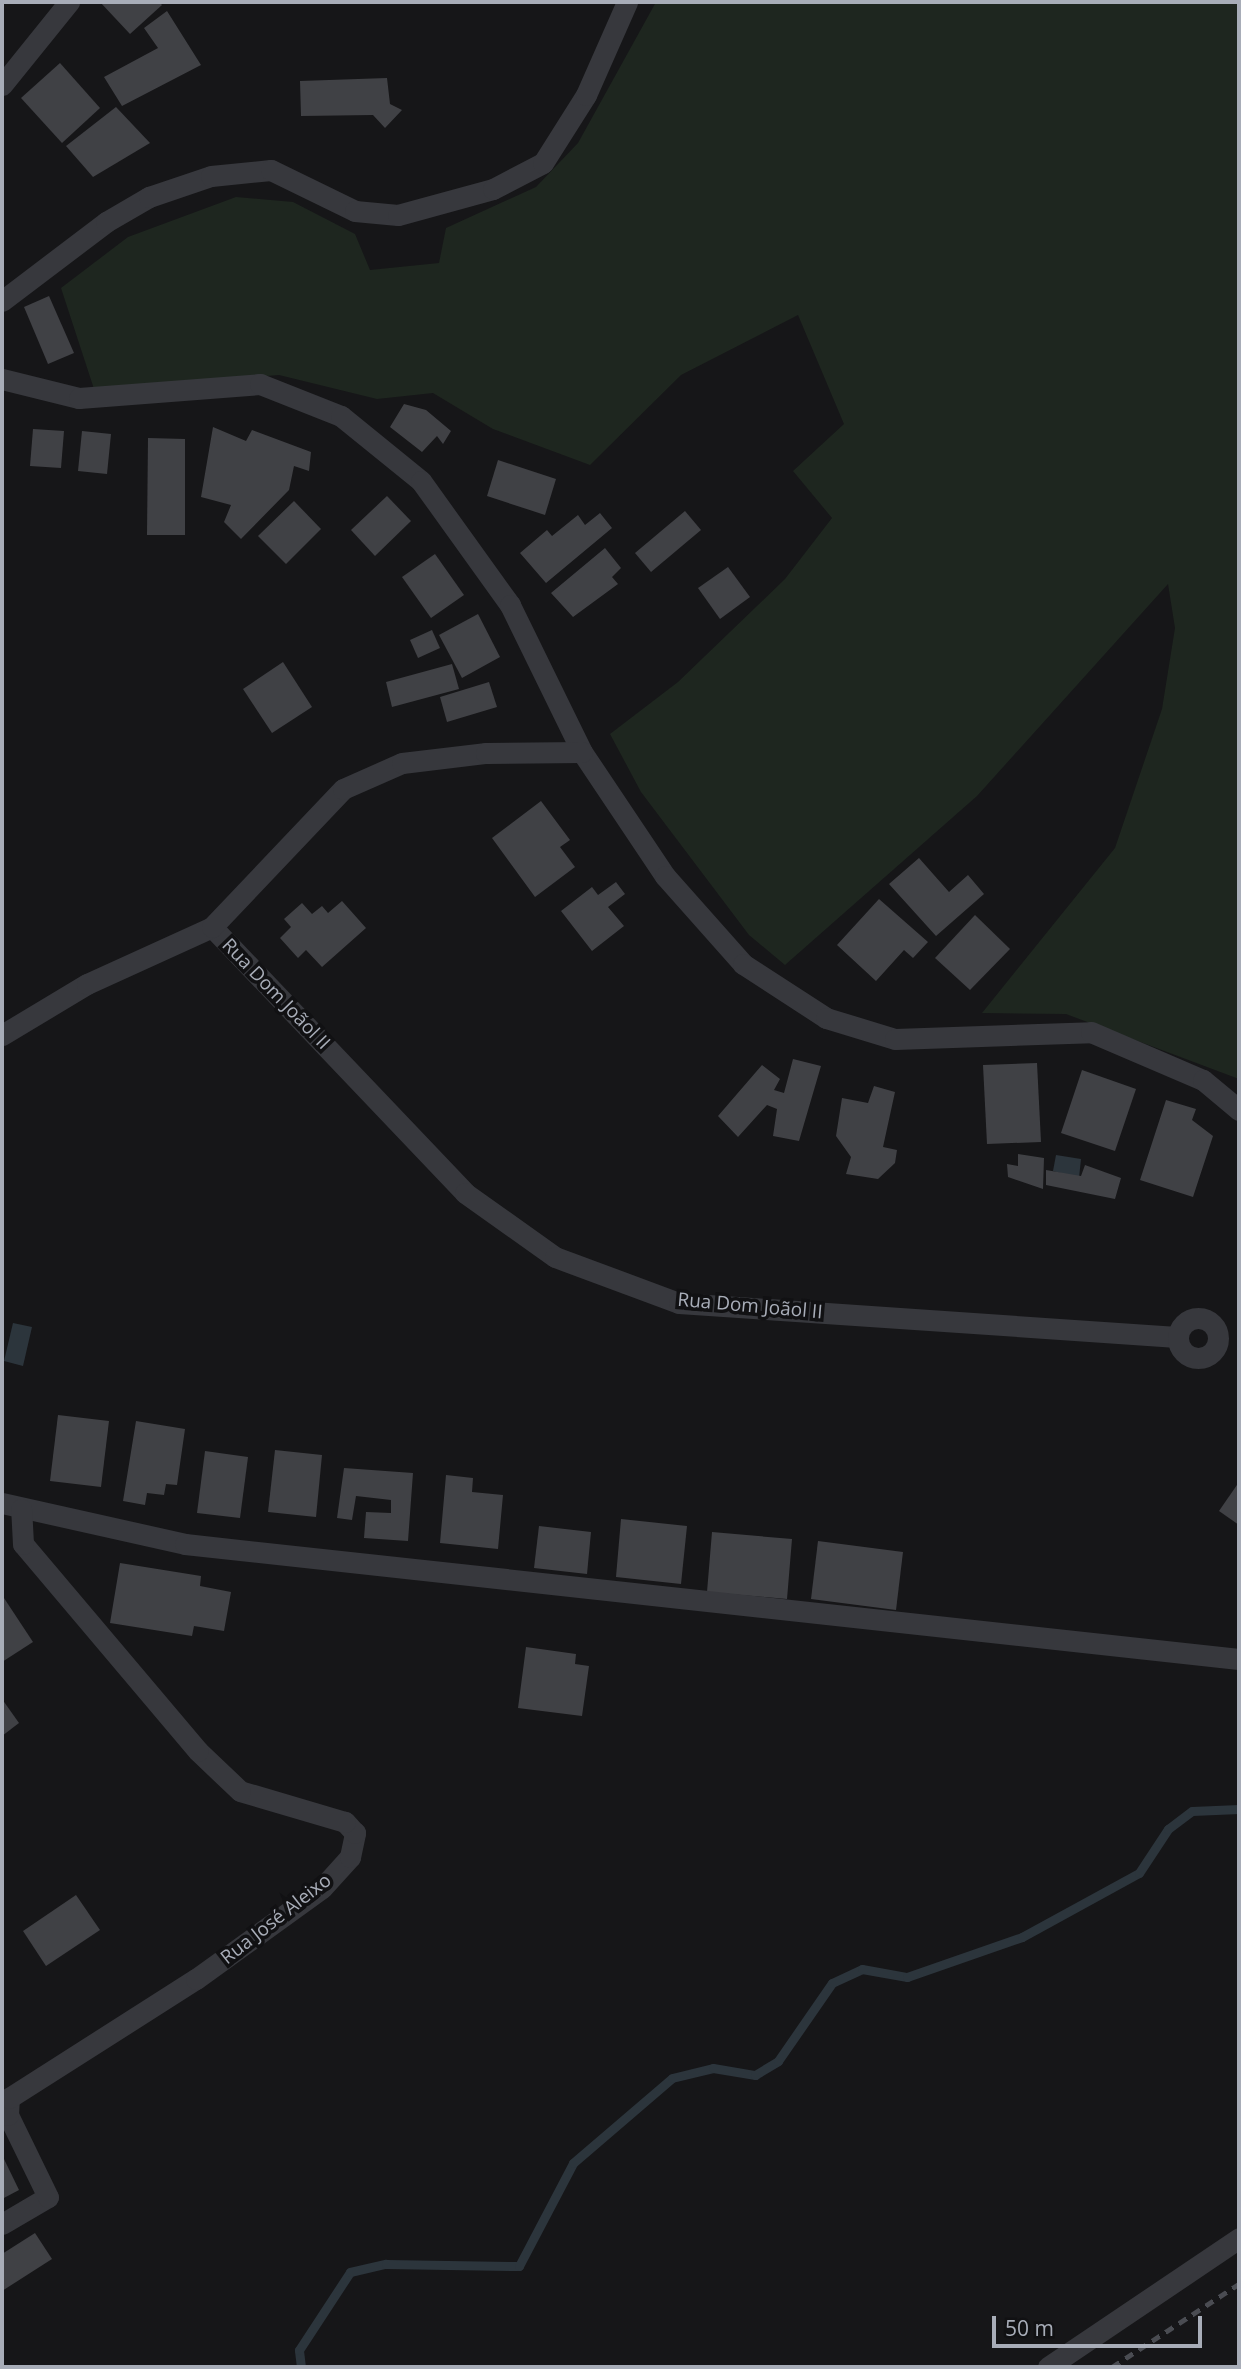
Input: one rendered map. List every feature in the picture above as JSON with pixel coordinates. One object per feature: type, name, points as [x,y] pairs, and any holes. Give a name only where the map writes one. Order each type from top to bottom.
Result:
[{"type":"street","points":[[2,85],[69,2]]},
{"type":"street","points":[[2,301],[106,222],[149,198],[211,176],[271,170],[355,211],[398,215],[494,189],[543,163],[586,95],[627,2]]},
{"type":"street","points":[[2,379],[79,398],[260,384],[341,416],[421,481],[510,606],[582,752],[665,876],[743,964],[826,1018],[895,1039],[999,1031],[1091,1032],[1203,1080],[1239,1110]]},
{"type":"street","points":[[2,1035],[87,984],[212,927],[343,789],[402,763],[486,752],[582,752]]},
{"type":"street","name":"Rua Dom Joãol II","points":[[212,927],[466,1193],[555,1257],[679,1303],[1177,1337]]},
{"type":"street","points":[[11,1506],[185,1544],[1239,1659]]},
{"type":"street","name":"Rua José Aleixo","points":[[2,2224],[48,2197],[8,2115],[9,2098],[196,1979],[322,1888],[350,1857],[355,1833],[345,1822],[240,1791],[198,1751],[23,1544],[11,1506]]},
{"type":"street","points":[[1048,2367],[1239,2238]]},
{"type":"shaded area","points":[[656,2],[1239,2],[1239,1079],[1066,1014],[982,1013],[1115,848],[1162,709],[1175,628],[1168,584],[977,796],[785,965],[749,935],[641,792],[610,734],[678,682],[785,579],[832,518],[793,471],[844,424],[798,315],[681,375],[590,465],[493,429],[433,393],[377,399],[279,375],[94,389],[61,288],[128,237],[236,197],[293,202],[355,234],[370,270],[439,263],[446,228],[536,187],[578,143]]},
{"type":"shaded area","points":[[1056,1155],[1081,1159],[1079,1178],[1053,1171]]},
{"type":"shaded area","points":[[13,1323],[32,1327],[23,1366],[4,1361]]},
{"type":"building","points":[[100,2],[159,2],[162,5],[130,34]]},
{"type":"building","points":[[167,11],[201,65],[122,106],[104,77],[158,48],[144,28]]},
{"type":"building","points":[[60,63],[100,108],[62,143],[21,98]]},
{"type":"building","points":[[387,78],[390,104],[402,110],[385,128],[373,115],[301,116],[300,81]]},
{"type":"building","points":[[116,107],[150,143],[93,177],[66,146]]},
{"type":"building","points":[[49,296],[74,353],[48,364],[24,307]]},
{"type":"building","points":[[404,404],[426,410],[451,431],[443,444],[437,436],[422,452],[390,427]]},
{"type":"building","points":[[213,427],[246,441],[252,430],[311,452],[309,471],[294,466],[289,490],[241,539],[224,522],[231,505],[201,497]]},
{"type":"building","points":[[33,429],[64,431],[61,468],[30,466]]},
{"type":"building","points":[[82,431],[111,434],[107,474],[78,471]]},
{"type":"building","points":[[148,438],[185,439],[185,535],[147,535]]},
{"type":"building","points":[[498,460],[556,479],[545,515],[487,496]]},
{"type":"building","points":[[387,496],[411,521],[375,556],[351,530]]},
{"type":"building","points":[[294,501],[321,529],[286,564],[258,536]]},
{"type":"building","points":[[685,511],[701,530],[651,572],[635,553]]},
{"type":"building","points":[[600,513],[612,528],[546,583],[520,553],[547,530],[552,536],[578,515],[585,525]]},
{"type":"building","points":[[605,548],[621,568],[612,577],[618,584],[573,617],[551,593]]},
{"type":"building","points":[[435,554],[464,595],[431,618],[402,577]]},
{"type":"building","points":[[728,567],[750,597],[720,619],[698,588]]},
{"type":"building","points":[[478,614],[500,657],[462,678],[439,635]]},
{"type":"building","points":[[432,630],[440,648],[418,658],[410,640]]},
{"type":"building","points":[[283,662],[312,707],[272,733],[243,689]]},
{"type":"building","points":[[452,664],[459,689],[392,707],[386,682]]},
{"type":"building","points":[[489,682],[497,707],[447,722],[440,697]]},
{"type":"building","points":[[541,801],[570,840],[560,847],[575,867],[535,897],[492,838]]},
{"type":"building","points":[[919,858],[949,892],[968,875],[984,894],[936,936],[889,884]]},
{"type":"building","points":[[616,882],[625,894],[608,907],[624,926],[592,951],[561,911],[592,887],[598,895]]},
{"type":"building","points":[[879,899],[928,942],[913,958],[904,950],[876,981],[837,945]]},
{"type":"building","points":[[342,901],[366,928],[322,967],[306,950],[298,958],[280,938],[291,927],[284,919],[302,903],[312,914],[322,906],[328,913]]},
{"type":"building","points":[[975,915],[1010,949],[970,990],[935,958]]},
{"type":"building","points":[[793,1059],[821,1066],[799,1141],[773,1136],[777,1109],[767,1105],[738,1137],[718,1116],[762,1065],[780,1079],[774,1090],[784,1093]]},
{"type":"building","points":[[1037,1063],[1041,1142],[987,1144],[983,1065]]},
{"type":"building","points":[[1082,1070],[1136,1089],[1115,1151],[1061,1133]]},
{"type":"building","points":[[874,1086],[895,1092],[883,1147],[897,1150],[895,1163],[878,1179],[846,1174],[851,1157],[836,1136],[842,1098],[868,1103]]},
{"type":"building","points":[[1166,1100],[1196,1109],[1192,1120],[1213,1136],[1193,1197],[1140,1180]]},
{"type":"building","points":[[1018,1154],[1044,1158],[1043,1189],[1008,1177],[1007,1164],[1018,1166]]},
{"type":"building","points":[[1085,1165],[1121,1178],[1115,1199],[1046,1185],[1046,1170],[1081,1176]]},
{"type":"building","points":[[58,1415],[109,1421],[101,1487],[50,1481]]},
{"type":"building","points":[[136,1421],[185,1429],[177,1485],[166,1484],[164,1495],[147,1493],[145,1505],[123,1501]]},
{"type":"building","points":[[275,1450],[322,1455],[316,1517],[268,1512]]},
{"type":"building","points":[[205,1451],[248,1457],[240,1518],[197,1513]]},
{"type":"building","points":[[344,1468],[413,1473],[408,1541],[364,1538],[366,1512],[391,1513],[391,1500],[356,1496],[352,1520],[337,1518]]},
{"type":"building","points":[[446,1475],[473,1478],[472,1492],[503,1495],[498,1549],[440,1543]]},
{"type":"building","points":[[1239,1482],[1239,1525],[1219,1511]]},
{"type":"building","points":[[621,1519],[687,1526],[681,1584],[616,1577]]},
{"type":"building","points":[[539,1526],[591,1532],[587,1574],[534,1568]]},
{"type":"building","points":[[712,1532],[792,1539],[787,1599],[707,1592]]},
{"type":"building","points":[[818,1541],[903,1552],[896,1610],[811,1599]]},
{"type":"building","points":[[120,1563],[201,1576],[200,1586],[231,1592],[224,1631],[194,1626],[192,1636],[110,1623]]},
{"type":"building","points":[[2,1595],[33,1642],[2,1662]]},
{"type":"building","points":[[526,1647],[576,1654],[575,1664],[589,1666],[582,1716],[518,1708]]},
{"type":"building","points":[[2,1699],[19,1723],[2,1736]]},
{"type":"building","points":[[76,1895],[100,1930],[46,1966],[23,1931]]},
{"type":"building","points":[[4,2159],[19,2190],[2,2199],[2,2161]]},
{"type":"building","points":[[35,2233],[52,2259],[2,2291],[2,2254]]},
{"type":"waterway","points":[[301,2367],[299,2350],[350,2272],[386,2264],[519,2266],[573,2163],[672,2078],[713,2068],[755,2075],[778,2061],[832,1983],[862,1969],[907,1977],[1022,1937],[1139,1873],[1168,1829],[1192,1811],[1239,1809]]},
{"type":"railway","points":[[1112,2367],[1239,2284]]}]
